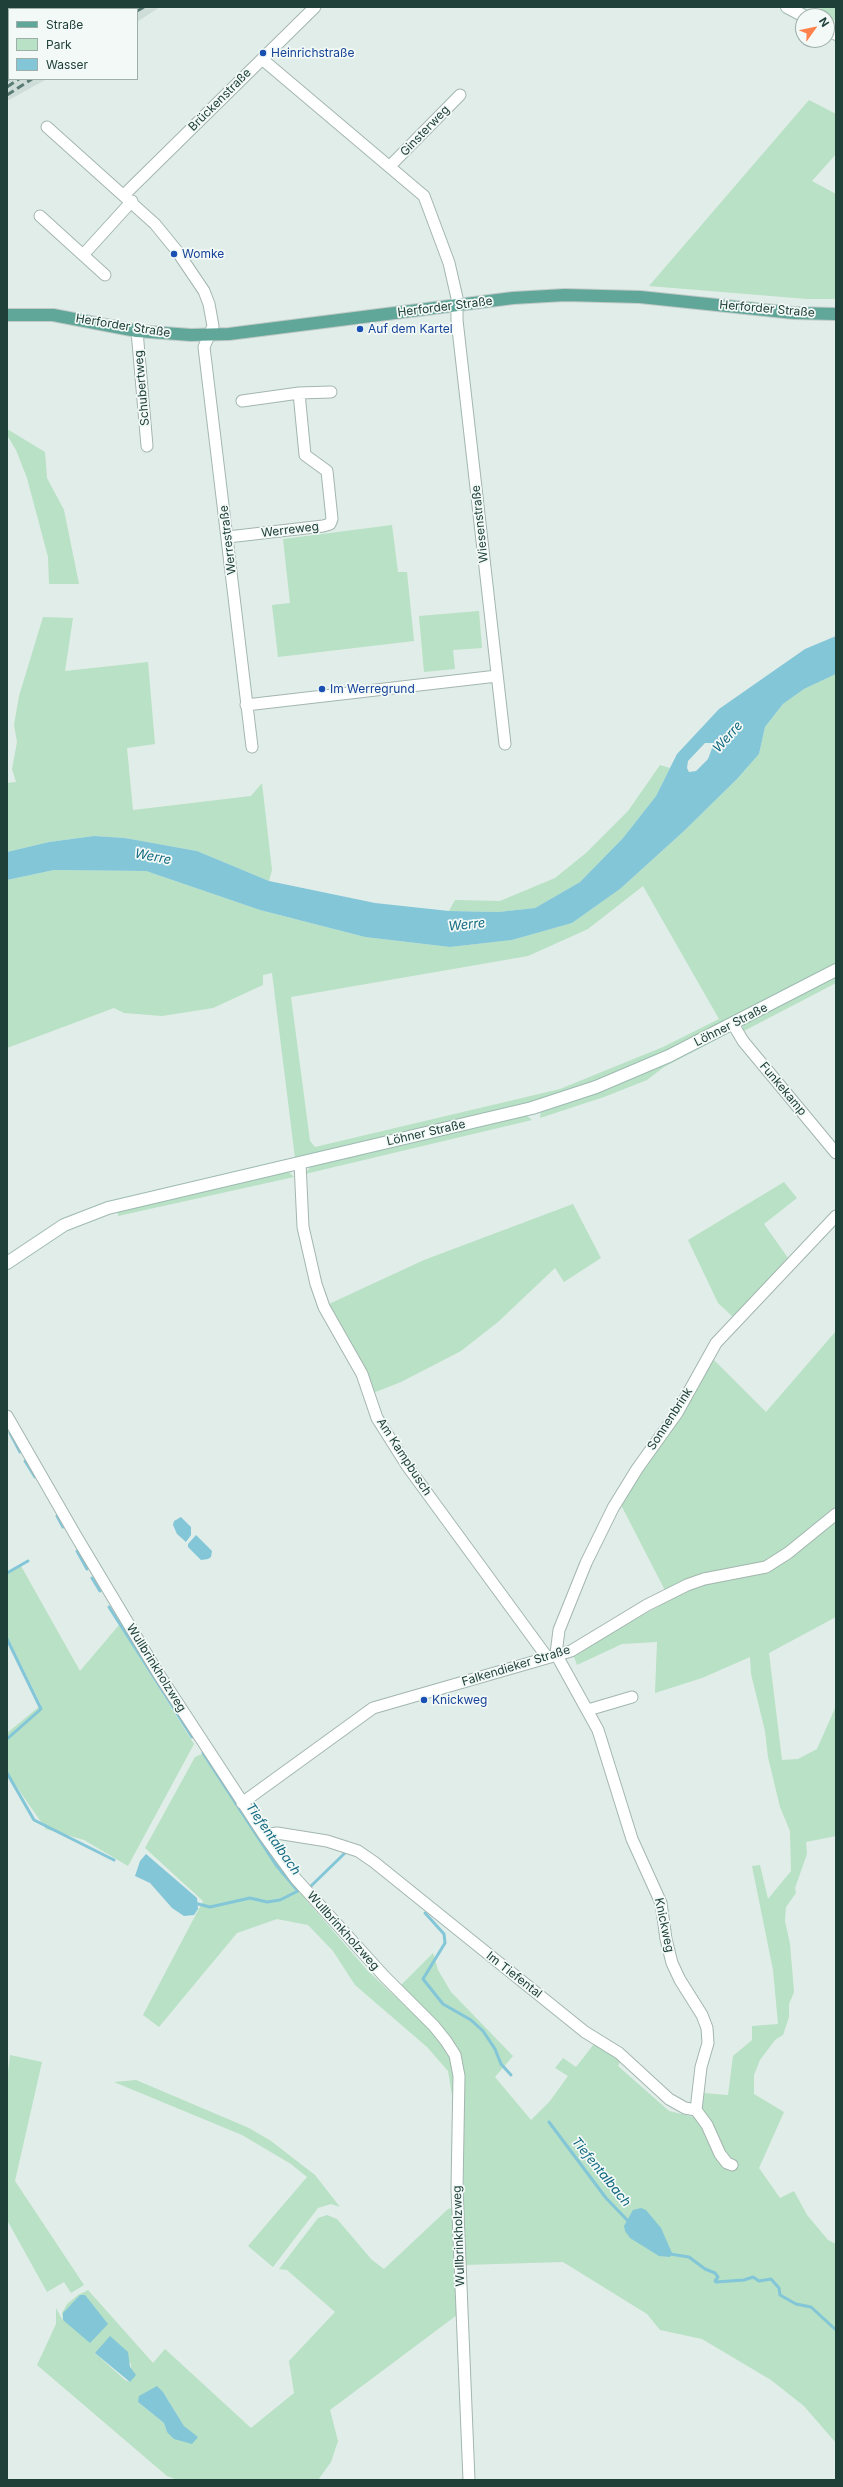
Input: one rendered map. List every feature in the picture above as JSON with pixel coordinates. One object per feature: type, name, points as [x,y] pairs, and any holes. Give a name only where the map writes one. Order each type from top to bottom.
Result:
[{"type":"main road","name":"Herforder Straße","points":[[7,315],[53,315],[137,330],[210,335],[513,298],[605,295],[794,313],[836,314]]},
{"type":"main road","name":"Löhner Straße","points":[[7,1263],[51,1232],[96,1212],[559,1100],[656,1062],[733,1024],[836,970]]},
{"type":"street","name":"Brückenstraße","points":[[83,255],[128,198],[262,59],[315,7]]},
{"type":"street","points":[[262,59],[424,196],[449,263],[457,305]]},
{"type":"street","name":"Ginsterweg","points":[[390,166],[460,95]]},
{"type":"street","points":[[48,126],[128,198],[163,233],[204,291],[212,317],[210,335]]},
{"type":"street","points":[[40,216],[105,275]]},
{"type":"street","name":"Wiesenstraße","points":[[457,305],[457,320],[505,744]]},
{"type":"street","name":"Schubertweg","points":[[137,330],[147,446]]},
{"type":"street","name":"Werrestraße","points":[[210,335],[204,347],[252,747]]},
{"type":"street","points":[[242,401],[299,393],[332,392]]},
{"type":"street","name":"Werreweg","points":[[228,537],[330,524],[332,519],[327,471],[305,455],[299,393]]},
{"type":"street","points":[[246,705],[497,676]]},
{"type":"street","name":"Funkekamp","points":[[733,1024],[743,1041],[836,1153]]},
{"type":"street","name":"Am Kampbusch","points":[[300,1163],[303,1227],[316,1284],[327,1313],[362,1374],[377,1418],[408,1467],[552,1656]]},
{"type":"street","name":"Sonnenbrink","points":[[552,1656],[559,1630],[586,1563],[613,1508],[637,1469],[677,1413],[716,1344],[836,1216]]},
{"type":"street","name":"Wullbrinkholzweg","points":[[7,1416],[76,1536],[154,1666],[264,1835],[296,1879],[434,2026],[455,2055],[459,2076],[457,2189],[469,2480]]},
{"type":"street","name":"Falkendieker Straße","points":[[242,1803],[373,1708],[571,1651],[647,1605],[687,1585],[704,1579],[766,1566],[788,1553],[836,1514]]},
{"type":"street","name":"Knickweg","points":[[552,1656],[588,1710],[604,1748],[632,1839],[661,1903],[666,1939],[672,1963],[680,1980],[702,2015],[707,2028],[708,2042],[701,2067],[696,2110]]},
{"type":"street","points":[[588,1710],[632,1697]]},
{"type":"street","name":"Im Tiefental","points":[[264,1835],[277,1833],[327,1841],[358,1851],[396,1879],[585,2032],[619,2053],[669,2099],[684,2108],[696,2110]]},
{"type":"street","points":[[696,2110],[707,2125],[720,2154],[727,2163],[732,2165]]},
{"type":"shaded area","points":[[160,7],[138,21],[138,8],[80,8]]},
{"type":"shaded area","points":[[8,55],[8,80],[45,80],[7,101]]},
{"type":"green space","points":[[836,7],[836,21],[835,8],[821,8]]},
{"type":"green space","points":[[809,100],[836,114],[836,154],[812,181],[836,194],[836,299],[807,299],[649,286]]},
{"type":"green space","points":[[7,429],[45,452],[47,478],[64,510],[79,584],[49,584],[48,557],[27,478],[16,450],[7,435]]},
{"type":"green space","points":[[392,525],[398,572],[407,572],[414,641],[278,657],[272,605],[290,603],[283,539]]},
{"type":"green space","points":[[479,611],[482,648],[453,650],[455,669],[424,672],[419,616]]},
{"type":"green space","points":[[43,617],[73,618],[65,671],[148,662],[155,744],[127,748],[133,810],[251,796],[262,783],[272,870],[269,881],[197,851],[125,838],[94,836],[49,842],[7,852],[7,783],[16,782],[12,769],[17,742],[14,725],[19,696]]},
{"type":"green space","points":[[836,674],[836,964],[665,1051],[576,1089],[531,1102],[295,1158],[272,973],[263,975],[263,985],[213,1008],[162,1016],[124,1013],[114,1008],[7,1048],[7,880],[54,870],[146,871],[260,910],[365,937],[450,947],[512,940],[572,923],[620,889],[684,831],[737,779],[759,754],[765,727],[783,704],[804,689]],"holes":[[[643,886],[719,1019],[663,1047],[560,1089],[315,1147],[310,1141],[291,997],[528,956],[588,929]]]},
{"type":"green space","points":[[660,765],[670,768],[656,796],[623,838],[580,882],[535,908],[498,912],[449,911],[455,900],[500,901],[555,878],[586,853],[628,811]]},
{"type":"green space","points":[[836,976],[836,983],[742,1032],[743,1025]]},
{"type":"green space","points":[[729,1033],[664,1067],[647,1080],[604,1097],[540,1118],[541,1110],[660,1065]]},
{"type":"green space","points":[[525,1114],[532,1120],[305,1174],[311,1166]]},
{"type":"green space","points":[[288,1171],[294,1177],[118,1216],[118,1211]]},
{"type":"green space","points":[[784,1182],[797,1198],[764,1224],[788,1258],[733,1317],[718,1303],[688,1240]]},
{"type":"green space","points":[[573,1204],[601,1258],[564,1282],[555,1268],[498,1322],[461,1351],[401,1382],[373,1393],[337,1325],[329,1304],[424,1260]]},
{"type":"green space","points":[[836,1331],[836,1617],[769,1653],[782,1760],[798,1759],[817,1749],[836,1706],[836,1836],[806,1842],[807,1854],[795,1888],[796,1893],[786,1907],[785,1921],[790,1944],[794,1992],[789,2004],[789,2017],[783,2035],[775,2040],[760,2060],[754,2075],[754,2094],[784,2112],[759,2168],[780,2198],[794,2191],[807,2215],[828,2240],[836,2244],[836,2443],[804,2406],[771,2380],[702,2339],[660,2330],[647,2314],[563,2262],[464,2265],[463,2071],[399,1987],[433,1953],[438,1970],[451,1992],[513,2056],[495,2077],[531,2120],[550,2101],[568,2076],[555,2068],[563,2058],[576,2067],[594,2044],[621,2060],[618,2066],[669,2111],[694,2117],[699,2112],[703,2093],[728,2095],[733,2056],[752,2040],[752,2026],[778,2024],[773,1970],[752,1866],[760,1865],[768,1899],[791,1871],[790,1831],[780,1807],[768,1757],[765,1731],[751,1674],[750,1657],[702,1678],[655,1693],[657,1642],[622,1644],[577,1665],[573,1654],[670,1600],[620,1503],[713,1359],[766,1412]]},
{"type":"green space","points":[[21,1566],[80,1671],[119,1625],[194,1744],[128,1866],[84,1840],[46,1829],[7,1773],[7,1733],[41,1705],[7,1636],[7,1574]]},
{"type":"green space","points":[[202,1754],[273,1862],[368,1971],[444,2043],[453,2058],[457,2094],[452,2095],[448,2071],[427,2047],[355,1985],[333,1951],[308,1925],[277,1919],[237,1933],[159,2027],[143,2015],[203,1901],[145,1848],[195,1757]]},
{"type":"green space","points":[[10,2055],[42,2062],[15,2181],[84,2285],[71,2293],[64,2282],[47,2292],[7,2220],[7,2081]]},
{"type":"green space","points":[[136,2080],[249,2128],[271,2141],[315,2175],[340,2207],[331,2204],[318,2208],[273,2267],[248,2246],[307,2177],[291,2164],[242,2135],[114,2082]]},
{"type":"green space","points":[[455,2207],[457,2315],[330,2410],[338,2441],[331,2462],[318,2480],[178,2480],[167,2476],[37,2365],[56,2324],[56,2308],[63,2321],[62,2313],[67,2304],[78,2295],[88,2290],[153,2363],[165,2349],[251,2428],[294,2393],[289,2361],[335,2312],[287,2270],[279,2269],[318,2218],[327,2215],[337,2219],[372,2260],[384,2269],[448,2209]],"holes":[[[95,2353],[131,2363],[130,2382],[125,2380]],[[163,2392],[184,2426],[198,2438],[167,2432],[164,2423],[138,2402]]]},
{"type":"water","name":"Werre","points":[[836,636],[836,674],[804,689],[783,704],[765,727],[759,754],[737,779],[684,831],[620,889],[572,923],[512,940],[450,947],[365,937],[260,910],[146,871],[54,870],[7,880],[7,852],[49,842],[94,836],[125,838],[197,851],[269,881],[375,903],[449,911],[498,912],[535,908],[580,882],[623,838],[656,796],[677,754],[719,709],[805,649]],"holes":[[[705,743],[714,743],[708,759],[696,771],[689,772],[687,768],[688,761]]]},
{"type":"water","points":[[181,1517],[191,1527],[191,1535],[186,1542],[177,1534],[173,1525],[174,1521]]},
{"type":"water","points":[[196,1535],[212,1551],[211,1557],[208,1559],[201,1560],[188,1547],[188,1544]]},
{"type":"water","points":[[146,1854],[197,1898],[198,1909],[194,1915],[184,1916],[172,1908],[150,1883],[135,1876],[140,1861]]},
{"type":"water","points":[[641,2208],[646,2210],[661,2228],[672,2253],[670,2257],[659,2256],[630,2238],[625,2231],[624,2226],[633,2210]]},
{"type":"water","points":[[80,2295],[85,2295],[108,2324],[90,2343],[63,2320],[63,2313]]},
{"type":"water","points":[[110,2336],[128,2352],[130,2367],[136,2375],[130,2382],[95,2353]]},
{"type":"water","points":[[157,2386],[163,2392],[184,2426],[198,2437],[192,2444],[174,2439],[167,2432],[164,2423],[138,2402],[139,2396]]},
{"type":"waterway","name":"Tiefentalbach","points":[[10,1433],[20,1452]]},
{"type":"waterway","name":"Tiefentalbach","points":[[25,1461],[35,1477]]},
{"type":"waterway","name":"Tiefentalbach","points":[[57,1516],[63,1527]]},
{"type":"waterway","name":"Tiefentalbach","points":[[77,1551],[87,1569]]},
{"type":"waterway","name":"Tiefentalbach","points":[[7,1573],[28,1561]]},
{"type":"waterway","name":"Tiefentalbach","points":[[92,1578],[100,1591]]},
{"type":"waterway","name":"Tiefentalbach","points":[[109,1607],[192,1737]]},
{"type":"waterway","name":"Tiefentalbach","points":[[7,1639],[41,1709],[7,1739]]},
{"type":"waterway","name":"Tiefentalbach","points":[[194,1903],[210,1907],[250,1898],[267,1902],[280,1900],[298,1891],[276,1865],[203,1753]]},
{"type":"waterway","name":"Tiefentalbach","points":[[7,1773],[34,1820],[114,1860]]},
{"type":"waterway","name":"Tiefentalbach","points":[[311,1886],[347,1851]]},
{"type":"waterway","name":"Tiefentalbach","points":[[425,1913],[444,1934],[445,1943],[423,1979],[443,2004],[471,2020],[483,2031],[495,2049],[501,2064],[511,2075]]},
{"type":"waterway","name":"Tiefentalbach","points":[[549,2122],[606,2198],[629,2222]]},
{"type":"waterway","name":"Tiefentalbach","points":[[670,2254],[689,2257],[705,2269],[715,2273],[718,2277],[715,2281],[716,2282],[744,2280],[753,2277],[759,2281],[771,2279],[779,2288],[780,2295],[796,2304],[811,2307],[836,2330]]},
{"type":"railway","points":[[138,10],[144,7]]},
{"type":"railway","points":[[7,87],[18,80]]},
{"type":"railway","points":[[7,95],[30,80]]},
{"type":"place","name":"Heinrichstraße","points":[[263,53]]},
{"type":"place","name":"Womke","points":[[174,254]]},
{"type":"place","name":"Auf dem Kartel","points":[[360,329]]},
{"type":"place","name":"Im Werregrund","points":[[322,689]]},
{"type":"place","name":"Knickweg","points":[[424,1700]]}]
